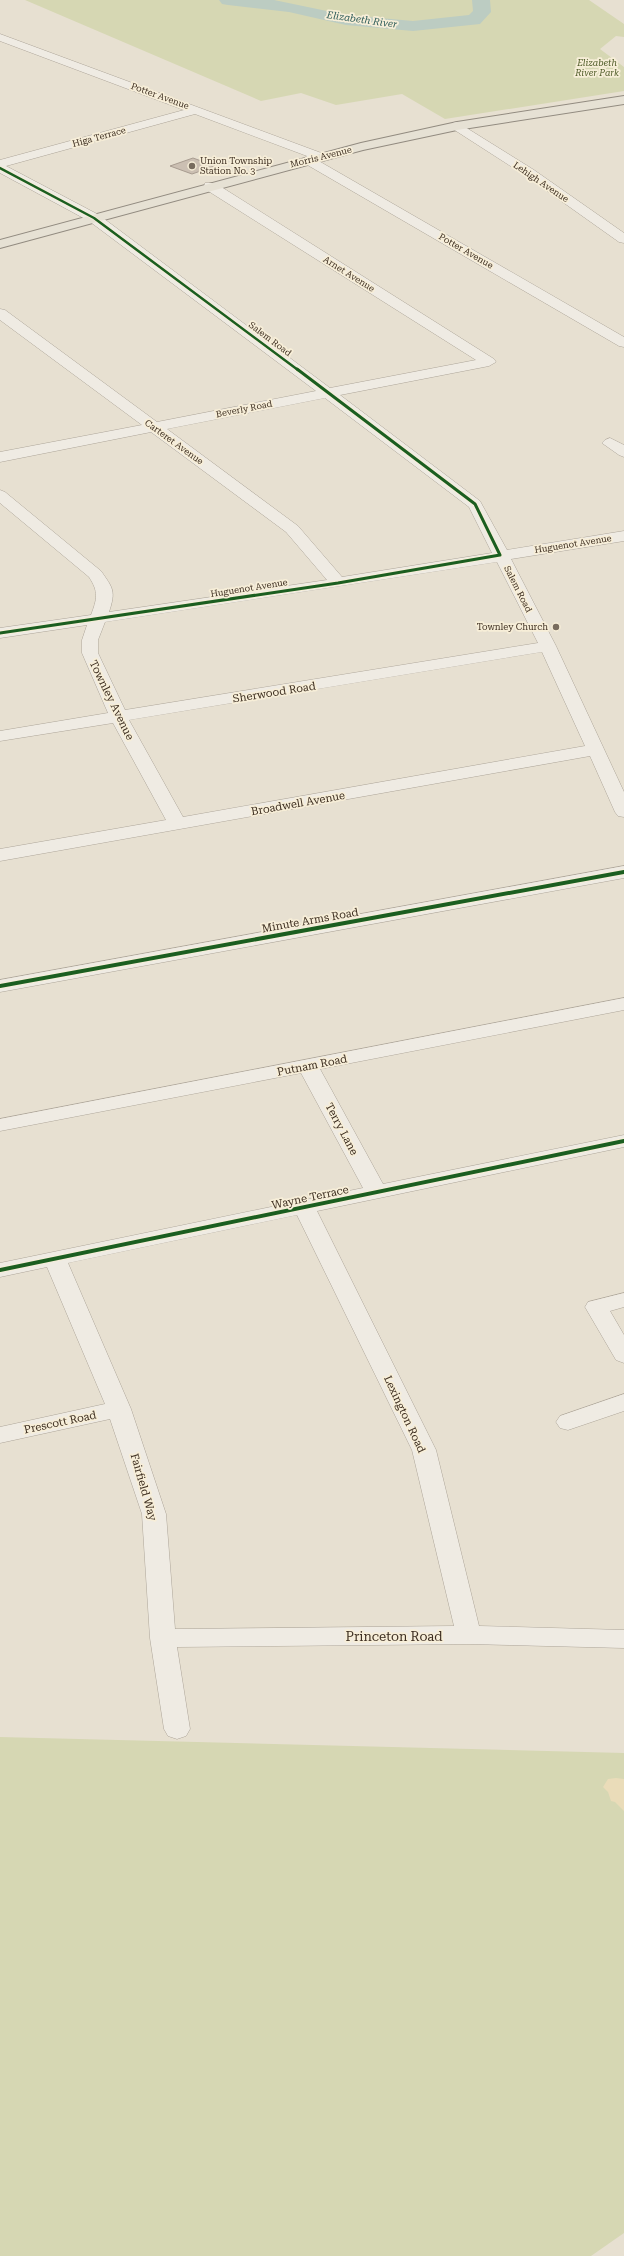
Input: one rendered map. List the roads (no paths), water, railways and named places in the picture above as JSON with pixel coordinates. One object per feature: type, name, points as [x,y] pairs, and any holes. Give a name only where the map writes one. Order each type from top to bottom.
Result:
[{"type":"main road","name":"Morris Avenue","points":[[0,244],[314,159],[457,126],[624,100]]},
{"type":"street","name":"Potter Avenue","points":[[0,37],[198,110],[314,159],[624,343]]},
{"type":"street","name":"Higa Terrace","points":[[0,164],[198,110]]},
{"type":"street","name":"Lehigh Avenue","points":[[457,126],[530,173],[624,239]]},
{"type":"street","name":"Salem Road","points":[[0,168],[94,218],[475,504],[548,646],[624,812]]},
{"type":"street","name":"Arnet Avenue","points":[[210,186],[489,362]]},
{"type":"street","name":"Carteret Avenue","points":[[0,313],[292,529],[338,583]]},
{"type":"street","name":"Beverly Road","points":[[0,456],[489,362]]},
{"type":"street","points":[[610,443],[624,452]]},
{"type":"street","name":"Townley Avenue","points":[[0,495],[95,574],[104,587],[106,597],[90,640],[90,653],[119,717],[178,825]]},
{"type":"street","name":"Huguenot Avenue","points":[[0,634],[338,583],[500,555],[624,536]]},
{"type":"street","name":"Sherwood Road","points":[[0,736],[548,646]]},
{"type":"street","name":"Broadwell Avenue","points":[[0,855],[178,825],[595,750]]},
{"type":"street","name":"Minute Arms Road","points":[[0,986],[624,872]]},
{"type":"street","name":"Putnam Road","points":[[0,1126],[624,1004]]},
{"type":"street","name":"Terry Lane","points":[[308,1066],[376,1192]]},
{"type":"street","name":"Wayne Terrace","points":[[0,1270],[624,1141]]},
{"type":"street","name":"Lexington Road","points":[[304,1207],[424,1450],[469,1635]]},
{"type":"street","name":"Fairfield Way","points":[[55,1259],[119,1409],[154,1514],[163,1638],[177,1729]]},
{"type":"street","points":[[624,1300],[596,1307],[624,1355]]},
{"type":"street","points":[[568,1422],[624,1402]]},
{"type":"street","name":"Prescott Road","points":[[0,1435],[119,1409]]},
{"type":"street","name":"Princeton Road","points":[[163,1638],[469,1635],[624,1639]]},
{"type":"waterway","name":"Elizabeth River","points":[[228,0],[289,7],[346,20],[413,26],[474,20],[482,12],[481,0]]},
{"type":"place","name":"Union Township Station No. 3","points":[[192,166]]},
{"type":"place","name":"Townley Church","points":[[556,627]]},
{"type":"park label","name":"Elizabeth River Park","points":[[597,68]]}]
